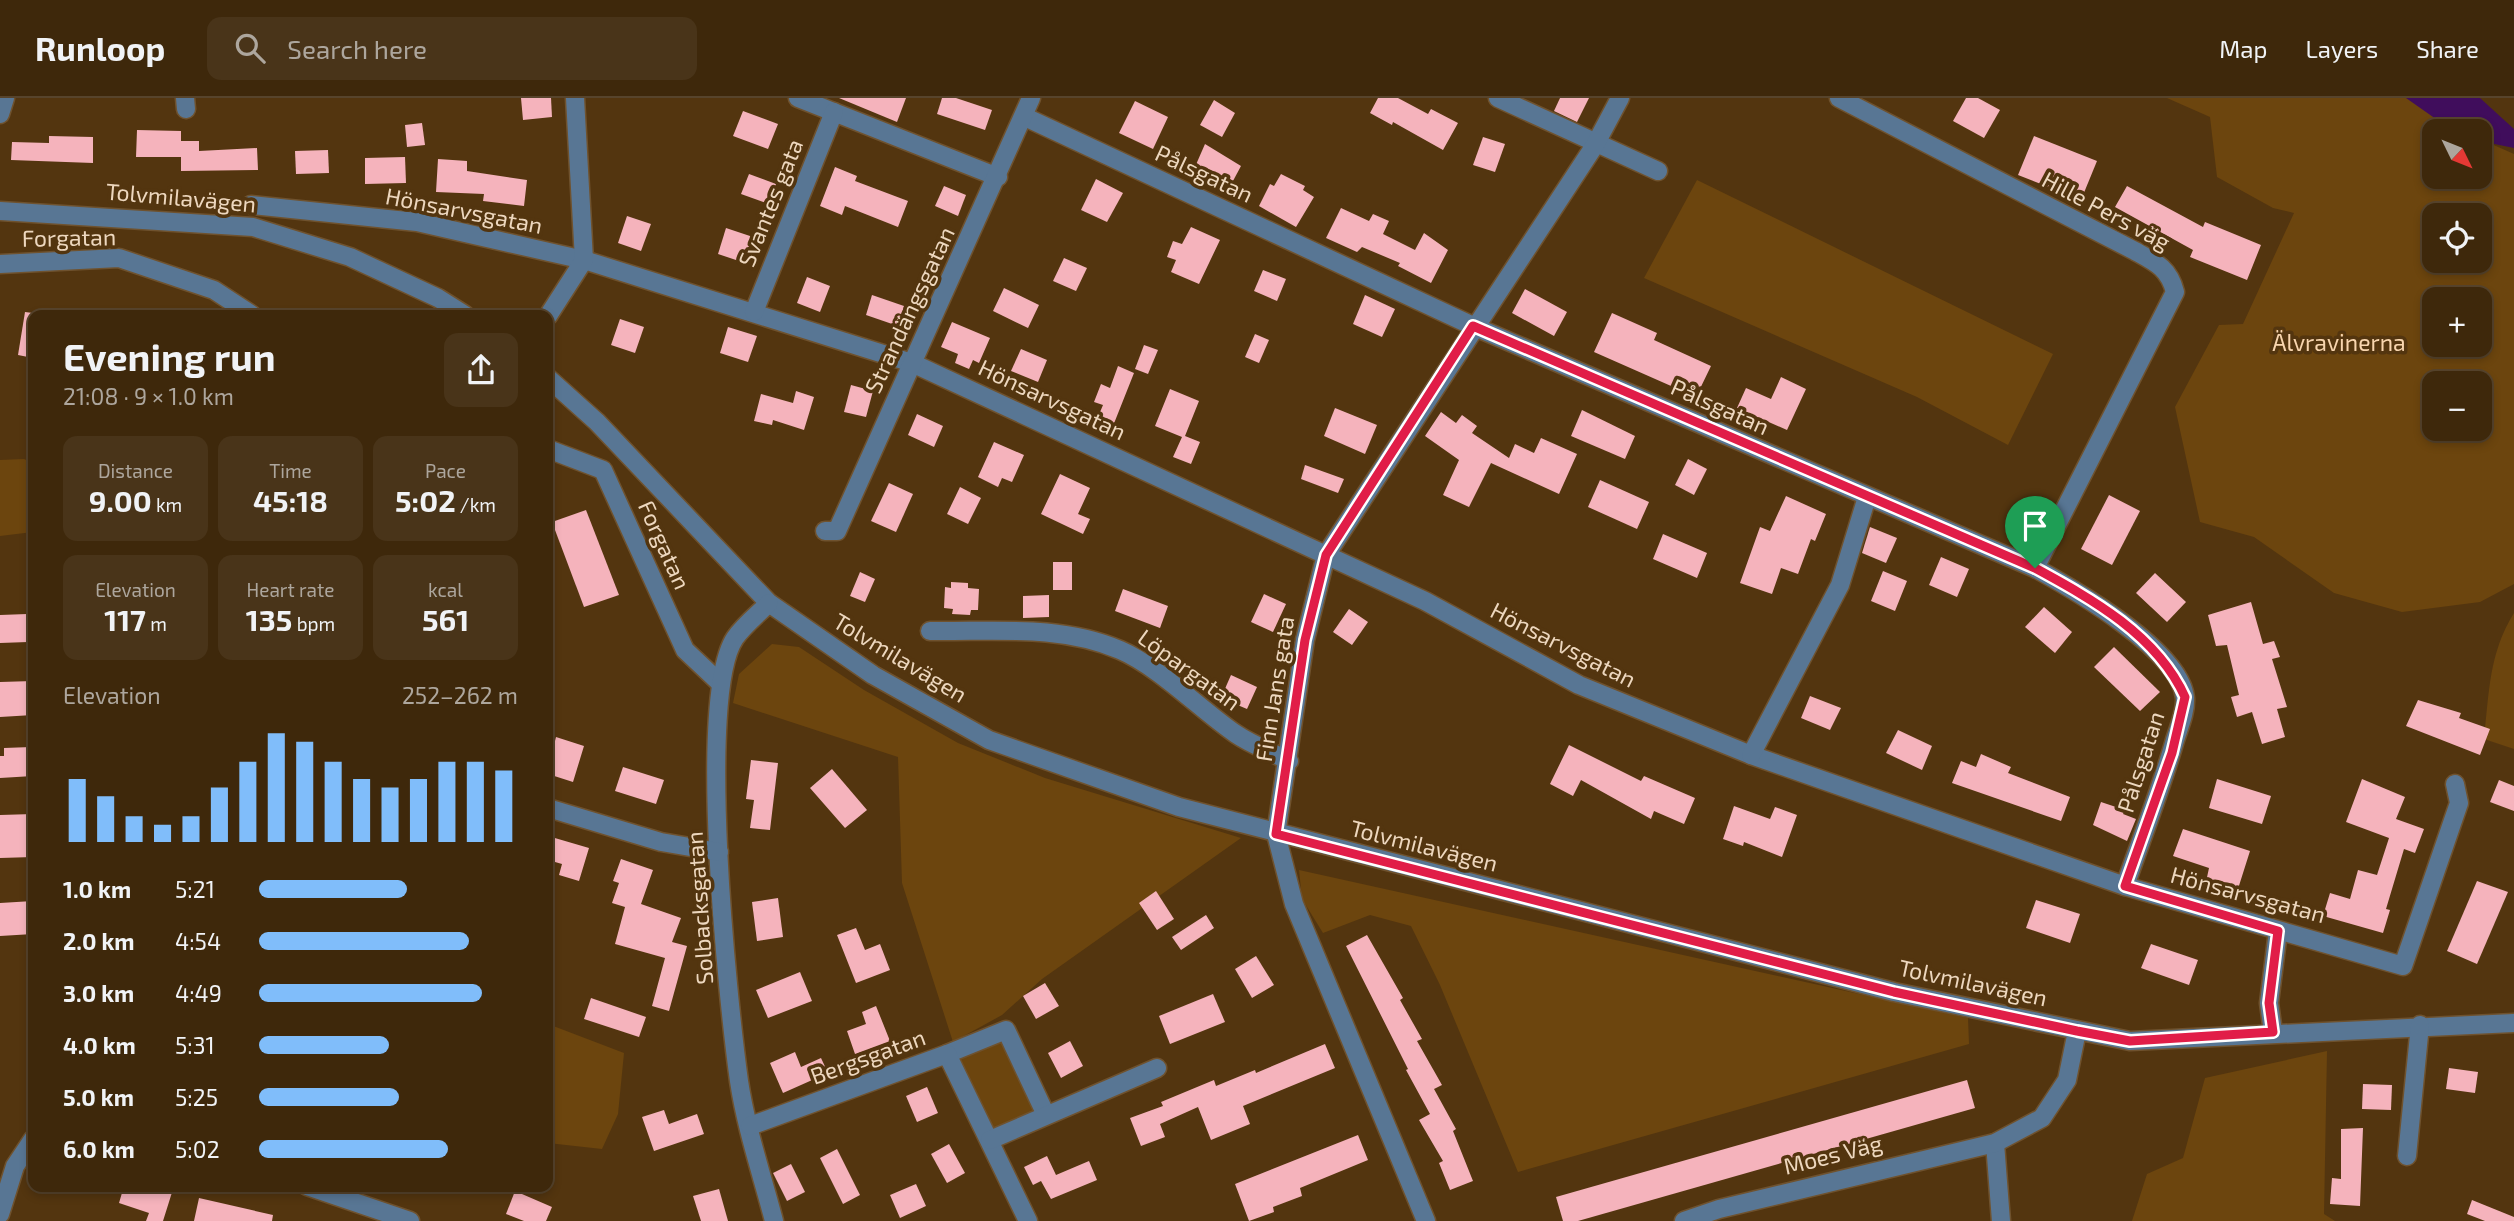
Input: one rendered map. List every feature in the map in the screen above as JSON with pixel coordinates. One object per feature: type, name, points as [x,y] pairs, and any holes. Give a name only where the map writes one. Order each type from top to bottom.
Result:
[{"type":"street","points":[[0,114],[5,98]]},
{"type":"street","points":[[552,310],[584,260],[575,98]]},
{"type":"street","points":[[798,98],[998,177]]},
{"type":"street","name":"Strandängsgatan","points":[[825,531],[837,531],[1025,117],[1031,98]]},
{"type":"street","points":[[1498,98],[1595,145],[1658,171]]},
{"type":"street","name":"Finn Jans gata","points":[[1426,1221],[1294,904],[1276,834],[1305,640],[1326,555],[1473,326],[1595,145],[1620,98]]},
{"type":"street","name":"Hille Pers väg","points":[[1839,98],[2144,256],[2164,267],[2172,278],[2175,292],[2035,568]]},
{"type":"street","name":"Svantes gata","points":[[754,312],[834,112]]},
{"type":"street","name":"Pålsgatan","points":[[1025,117],[1473,326],[2035,568],[2119,620],[2169,667],[2185,697],[2172,753],[2125,886]]},
{"type":"street","name":"Hönsarvsgatan","points":[[251,205],[417,222],[584,260],[912,363],[1425,601],[1579,685],[1752,755],[2125,886],[2403,966],[2459,803],[2455,783]]},
{"type":"street","name":"Tolvmilavägen","points":[[0,211],[253,227],[350,257],[439,298],[457,310]]},
{"type":"street","name":"Forgatan","points":[[0,264],[118,258],[214,290],[244,310]]},
{"type":"street","name":"Tolvmilavägen","points":[[553,382],[597,422],[769,603],[873,675],[989,740],[1179,807],[1894,992],[2130,1041],[2420,1025],[2514,1023]]},
{"type":"street","name":"Forgatan","points":[[553,451],[603,470],[685,650],[720,683]]},
{"type":"street","points":[[1752,755],[1840,585],[1867,497]]},
{"type":"street","name":"Solbacksgatan","points":[[769,603],[735,638],[720,683],[717,738],[719,852],[738,1072],[774,1221]]},
{"type":"street","name":"Löpargatan","points":[[930,631],[979,632],[1006,628],[1066,635],[1120,650],[1176,687],[1238,736],[1289,761]]},
{"type":"street","points":[[553,810],[661,842],[719,852]]},
{"type":"street","points":[[2273,1032],[2269,1003],[2278,931]]},
{"type":"street","points":[[2407,1156],[2420,1025]]},
{"type":"street","points":[[947,1054],[1006,1030],[1046,1115]]},
{"type":"street","name":"Moes Väg","points":[[1684,1221],[1719,1209],[1996,1143],[2042,1118],[2067,1080],[2077,1031]]},
{"type":"street","name":"Bergsgatan","points":[[750,1126],[947,1054],[1028,1221]]},
{"type":"street","points":[[989,1140],[1157,1068]]},
{"type":"street","points":[[1996,1143],[2001,1221]]},
{"type":"street","points":[[0,1214],[15,1166],[28,1146]]},
{"type":"street","points":[[325,1192],[410,1221]]},
{"type":"green space","name":"Älvravinerna","points":[[2167,98],[2408,98],[2446,119],[2422,119],[2422,189],[2492,189],[2492,144],[2514,154],[2514,584],[2480,602],[2402,612],[2334,593],[2254,537],[2200,522],[2175,407],[2219,325],[2243,324],[2294,213],[2273,208],[2217,177],[2210,117]]},
{"type":"green space","points":[[1697,180],[2053,354],[2008,445],[1917,397],[1644,278]]},
{"type":"green space","points":[[0,460],[28,461],[28,533],[0,536]]},
{"type":"green space","points":[[2514,613],[2514,749],[2484,739],[2495,658],[2499,643]]},
{"type":"green space","points":[[772,644],[799,647],[864,690],[958,743],[1045,778],[1241,838],[1042,979],[1002,1015],[953,1042],[902,883],[898,757],[733,703],[739,674]]},
{"type":"green space","points":[[1299,870],[1968,1018],[1969,1044],[1518,1172],[1440,985],[1411,926],[1370,915],[1323,933],[1302,899]]},
{"type":"green space","points":[[553,1026],[624,1053],[618,1114],[602,1149],[553,1144]]},
{"type":"green space","points":[[1004,1039],[1033,1111],[991,1131],[959,1056]]},
{"type":"green space","points":[[2327,1051],[2324,1214],[2335,1221],[2132,1221],[2147,1174],[2183,1158],[2205,1078]]},
{"type":"shaded area","points":[[2406,98],[2480,98],[2514,129],[2514,148],[2492,143],[2492,119],[2436,119]]},
{"type":"building","points":[[521,98],[551,98],[552,117],[523,120]]},
{"type":"building","points":[[839,98],[906,98],[897,122]]},
{"type":"building","points":[[942,98],[956,98],[992,110],[985,130],[937,114]]},
{"type":"building","points":[[1378,98],[1398,98],[1428,114],[1431,109],[1458,123],[1443,150],[1393,122],[1392,125],[1370,113]]},
{"type":"building","points":[[1560,98],[1589,98],[1577,122],[1554,111]]},
{"type":"building","points":[[1966,98],[1978,98],[2000,110],[1984,138],[1953,121]]},
{"type":"building","points":[[1214,100],[1235,113],[1222,137],[1200,125]]},
{"type":"building","points":[[1135,101],[1168,117],[1153,149],[1119,133]]},
{"type":"building","points":[[743,111],[778,124],[768,149],[733,136]]},
{"type":"building","points":[[422,123],[425,145],[407,147],[405,125]]},
{"type":"building","points":[[137,130],[181,131],[181,141],[199,141],[199,151],[257,148],[258,170],[181,171],[181,157],[136,157]]},
{"type":"building","points":[[49,136],[93,137],[93,163],[11,160],[12,142],[49,143]]},
{"type":"building","points":[[2034,136],[2097,161],[2081,200],[2018,175]]},
{"type":"building","points":[[1483,137],[1505,144],[1495,172],[1473,165]]},
{"type":"building","points":[[1205,144],[1241,166],[1226,194],[1191,176]]},
{"type":"building","points":[[328,150],[329,173],[296,174],[295,151]]},
{"type":"building","points":[[405,157],[406,183],[365,184],[365,158]]},
{"type":"building","points":[[438,159],[467,161],[467,171],[527,180],[524,206],[483,201],[484,194],[436,192]]},
{"type":"building","points":[[835,167],[857,176],[855,181],[908,201],[898,227],[845,206],[842,215],[820,206]]},
{"type":"building","points":[[749,174],[776,184],[769,204],[741,194]]},
{"type":"building","points":[[1281,174],[1305,186],[1303,190],[1314,197],[1296,227],[1259,206],[1270,184],[1274,186]]},
{"type":"building","points":[[1096,179],[1123,193],[1107,222],[1081,210]]},
{"type":"building","points":[[944,186],[966,195],[958,216],[935,206]]},
{"type":"building","points":[[2127,186],[2203,227],[2205,222],[2261,245],[2247,280],[2190,257],[2193,250],[2115,207]]},
{"type":"building","points":[[1341,208],[1369,221],[1373,214],[1389,221],[1383,234],[1415,250],[1424,233],[1448,250],[1431,283],[1398,266],[1400,263],[1362,247],[1357,252],[1326,238]]},
{"type":"building","points":[[627,216],[651,224],[641,251],[618,243]]},
{"type":"building","points":[[1191,227],[1220,240],[1199,284],[1171,272],[1176,260],[1167,257],[1173,241],[1182,244]]},
{"type":"building","points":[[726,228],[753,237],[745,263],[718,254]]},
{"type":"building","points":[[1064,258],[1087,268],[1076,291],[1053,281]]},
{"type":"building","points":[[1263,270],[1286,279],[1277,301],[1254,291]]},
{"type":"building","points":[[807,277],[830,286],[820,312],[797,303]]},
{"type":"building","points":[[1004,288],[1039,305],[1028,328],[993,311]]},
{"type":"building","points":[[1525,289],[1567,312],[1554,336],[1512,313]]},
{"type":"building","points":[[872,295],[904,306],[898,326],[866,315]]},
{"type":"building","points":[[1365,295],[1395,309],[1382,337],[1353,324]]},
{"type":"building","points":[[25,312],[28,312],[28,357],[18,355]]},
{"type":"building","points":[[1612,313],[1657,333],[1654,340],[1711,366],[1696,397],[1594,352]]},
{"type":"building","points":[[620,319],[644,327],[635,353],[611,345]]},
{"type":"building","points":[[952,322],[990,338],[979,363],[973,360],[969,369],[955,363],[958,354],[941,347]]},
{"type":"building","points":[[728,327],[757,336],[748,362],[720,353]]},
{"type":"building","points":[[1255,334],[1269,340],[1259,363],[1245,357]]},
{"type":"building","points":[[1144,345],[1158,350],[1148,374],[1135,369]]},
{"type":"building","points":[[1021,349],[1047,360],[1038,382],[1011,371]]},
{"type":"building","points":[[1118,366],[1134,373],[1111,431],[1095,424],[1103,405],[1094,402],[1101,384],[1110,388]]},
{"type":"building","points":[[1781,377],[1806,389],[1787,430],[1737,408],[1746,388],[1771,399]]},
{"type":"building","points":[[851,385],[873,391],[866,417],[844,412]]},
{"type":"building","points":[[1170,389],[1199,401],[1185,436],[1200,442],[1191,464],[1173,457],[1182,437],[1155,426]]},
{"type":"building","points":[[796,391],[814,397],[804,430],[773,420],[772,425],[754,421],[761,394],[793,403]]},
{"type":"building","points":[[1335,408],[1377,425],[1365,454],[1324,436]]},
{"type":"building","points":[[1582,410],[1635,436],[1625,459],[1571,436]]},
{"type":"building","points":[[1441,412],[1456,423],[1462,415],[1477,426],[1472,433],[1509,458],[1515,444],[1534,453],[1541,438],[1577,454],[1559,494],[1491,463],[1469,507],[1443,495],[1459,460],[1425,436]]},
{"type":"building","points":[[917,414],[943,426],[934,447],[908,435]]},
{"type":"building","points":[[994,442],[1024,455],[1012,482],[1002,478],[998,487],[978,477]]},
{"type":"building","points":[[1688,459],[1707,469],[1694,495],[1675,485]]},
{"type":"building","points":[[1305,465],[1344,479],[1338,493],[1301,479]]},
{"type":"building","points":[[1060,474],[1090,488],[1078,514],[1090,519],[1083,534],[1041,514]]},
{"type":"building","points":[[1600,480],[1649,502],[1637,529],[1588,507]]},
{"type":"building","points":[[889,483],[913,494],[896,532],[871,521]]},
{"type":"building","points":[[960,487],[981,498],[968,524],[947,514]]},
{"type":"building","points":[[2109,495],[2140,511],[2112,565],[2081,549]]},
{"type":"building","points":[[1786,496],[1826,514],[1815,541],[1811,539],[1798,574],[1781,568],[1772,594],[1740,583],[1760,527],[1770,531]]},
{"type":"building","points":[[586,510],[619,595],[584,607],[553,522]]},
{"type":"building","points":[[1870,527],[1897,538],[1886,563],[1862,553]]},
{"type":"building","points":[[1663,534],[1707,553],[1697,578],[1653,559]]},
{"type":"building","points":[[1941,557],[1969,569],[1957,597],[1929,585]]},
{"type":"building","points":[[1053,562],[1072,562],[1072,590],[1053,590]]},
{"type":"building","points":[[1883,571],[1907,581],[1895,611],[1871,601]]},
{"type":"building","points":[[860,572],[875,579],[865,602],[850,596]]},
{"type":"building","points":[[2155,573],[2186,602],[2167,622],[2136,593]]},
{"type":"building","points":[[951,582],[968,583],[968,588],[979,589],[978,610],[971,610],[970,615],[952,614],[953,609],[944,608],[945,587],[951,588]]},
{"type":"building","points":[[1123,589],[1168,606],[1160,628],[1115,611]]},
{"type":"building","points":[[1264,594],[1286,604],[1273,632],[1251,622]]},
{"type":"building","points":[[1049,595],[1049,617],[1023,618],[1023,596]]},
{"type":"building","points":[[2251,602],[2263,644],[2274,641],[2280,657],[2272,659],[2287,707],[2277,709],[2285,737],[2262,744],[2252,712],[2237,717],[2231,697],[2239,695],[2227,645],[2216,646],[2208,615]]},
{"type":"building","points":[[2044,607],[2072,632],[2055,653],[2025,627]]},
{"type":"building","points":[[1349,609],[1368,622],[1352,645],[1333,632]]},
{"type":"building","points":[[27,614],[28,642],[0,643],[0,615]]},
{"type":"building","points":[[2114,647],[2160,692],[2140,711],[2094,667]]},
{"type":"building","points":[[1231,675],[1257,687],[1247,709],[1221,698]]},
{"type":"building","points":[[28,681],[28,715],[0,717],[0,682]]},
{"type":"building","points":[[1810,696],[1841,708],[1830,730],[1801,718]]},
{"type":"building","points":[[2418,700],[2461,713],[2459,718],[2490,729],[2480,755],[2406,726]]},
{"type":"building","points":[[1898,730],[1932,746],[1922,770],[1886,753]]},
{"type":"building","points":[[556,737],[584,746],[573,782],[553,776]]},
{"type":"building","points":[[1569,745],[1641,781],[1644,776],[1695,798],[1684,824],[1654,811],[1651,819],[1581,780],[1573,796],[1550,784]]},
{"type":"building","points":[[28,747],[28,776],[0,778],[0,756],[4,756],[4,748]]},
{"type":"building","points":[[1981,754],[2011,767],[2008,773],[2070,797],[2061,821],[1952,783],[1961,761],[1976,767]]},
{"type":"building","points":[[751,760],[778,763],[770,830],[750,828],[754,800],[746,799]]},
{"type":"building","points":[[623,767],[664,780],[656,804],[615,791]]},
{"type":"building","points":[[832,769],[867,810],[845,828],[810,788]]},
{"type":"building","points":[[2217,779],[2271,796],[2262,824],[2209,808]]},
{"type":"building","points":[[2362,779],[2405,797],[2396,819],[2424,829],[2415,853],[2404,849],[2386,909],[2390,910],[2383,933],[2323,916],[2330,893],[2350,899],[2358,870],[2377,875],[2389,838],[2346,822]]},
{"type":"building","points":[[2499,780],[2514,786],[2514,811],[2490,802]]},
{"type":"building","points":[[2101,802],[2125,810],[2123,814],[2136,819],[2127,841],[2093,825]]},
{"type":"building","points":[[1734,806],[1770,819],[1775,807],[1797,815],[1782,857],[1744,842],[1743,846],[1723,839]]},
{"type":"building","points":[[28,814],[28,857],[0,858],[0,815]]},
{"type":"building","points":[[2183,829],[2250,851],[2237,892],[2206,882],[2209,868],[2173,856]]},
{"type":"building","points":[[553,837],[589,848],[579,881],[559,875],[562,864],[553,861]]},
{"type":"building","points":[[621,859],[653,870],[641,904],[681,918],[672,942],[687,946],[669,1011],[652,1006],[665,958],[615,944],[625,907],[612,903],[619,883],[613,881]]},
{"type":"building","points":[[2477,881],[2508,892],[2477,964],[2447,951]]},
{"type":"building","points":[[1156,891],[1174,919],[1157,930],[1139,903]]},
{"type":"building","points":[[778,898],[783,937],[757,941],[752,902]]},
{"type":"building","points":[[2036,900],[2080,914],[2070,943],[2026,928]]},
{"type":"building","points":[[28,901],[28,934],[0,936],[0,903]]},
{"type":"building","points":[[1206,915],[1214,928],[1181,950],[1172,937]]},
{"type":"building","points":[[856,928],[865,950],[880,944],[890,970],[856,983],[837,935]]},
{"type":"building","points":[[1367,935],[1403,998],[1400,1000],[1422,1039],[1417,1041],[1442,1085],[1434,1089],[1456,1129],[1453,1131],[1473,1181],[1450,1190],[1439,1163],[1443,1161],[1419,1120],[1430,1114],[1346,946]]},
{"type":"building","points":[[2151,944],[2198,960],[2189,985],[2141,968]]},
{"type":"building","points":[[1256,956],[1274,985],[1252,998],[1235,969]]},
{"type":"building","points":[[800,972],[812,1001],[768,1018],[756,990]]},
{"type":"building","points":[[1045,983],[1059,1006],[1036,1019],[1023,996]]},
{"type":"building","points":[[1213,994],[1225,1022],[1170,1044],[1159,1016]]},
{"type":"building","points":[[591,998],[646,1017],[639,1037],[584,1019]]},
{"type":"building","points":[[876,1006],[890,1041],[855,1054],[847,1031],[866,1024],[862,1012]]},
{"type":"building","points":[[1070,1041],[1083,1066],[1061,1078],[1048,1053]]},
{"type":"building","points":[[1325,1044],[1335,1068],[1243,1106],[1250,1124],[1211,1140],[1198,1107],[1160,1124],[1165,1137],[1141,1146],[1130,1118],[1163,1106],[1161,1102],[1214,1080],[1216,1086],[1255,1070],[1256,1073]]},
{"type":"building","points":[[795,1052],[801,1067],[821,1058],[828,1073],[783,1093],[770,1063]]},
{"type":"building","points":[[2449,1068],[2478,1072],[2475,1093],[2446,1089]]},
{"type":"building","points":[[1967,1080],[1975,1108],[1578,1221],[1563,1221],[1556,1197]]},
{"type":"building","points":[[2363,1084],[2392,1085],[2391,1110],[2362,1109]]},
{"type":"building","points":[[927,1087],[938,1113],[917,1122],[906,1096]]},
{"type":"building","points":[[664,1110],[669,1124],[697,1114],[704,1134],[654,1151],[642,1117]]},
{"type":"building","points":[[2363,1128],[2360,1206],[2330,1204],[2332,1178],[2341,1179],[2341,1129]]},
{"type":"building","points":[[1358,1135],[1368,1160],[1300,1188],[1302,1196],[1273,1207],[1274,1212],[1249,1221],[1235,1184]]},
{"type":"building","points":[[949,1144],[965,1173],[947,1183],[931,1154]]},
{"type":"building","points":[[837,1149],[860,1195],[843,1204],[820,1158]]},
{"type":"building","points":[[1047,1156],[1056,1175],[1089,1161],[1097,1180],[1051,1199],[1041,1181],[1033,1185],[1024,1167]]},
{"type":"building","points":[[791,1164],[805,1192],[787,1201],[773,1173]]},
{"type":"building","points":[[916,1184],[926,1206],[900,1218],[890,1195]]},
{"type":"building","points":[[719,1189],[728,1221],[701,1221],[693,1196]]},
{"type":"building","points":[[122,1192],[172,1192],[163,1221],[146,1221],[149,1213],[119,1203]]},
{"type":"building","points":[[515,1192],[552,1207],[546,1221],[524,1221],[506,1214]]},
{"type":"building","points":[[199,1198],[273,1215],[272,1221],[194,1221]]},
{"type":"building","points":[[2472,1200],[2514,1217],[2514,1221],[2485,1221],[2467,1214]]},
{"type":"route","points":[[1473,326],[2035,568],[2101,606],[2119,620],[2159,656],[2178,681],[2185,697],[2183,715],[2125,886],[2278,931],[2269,1003],[2273,1032],[2130,1041],[2077,1031],[1894,992],[1276,834],[1305,640],[1326,555],[1473,326]]}]
